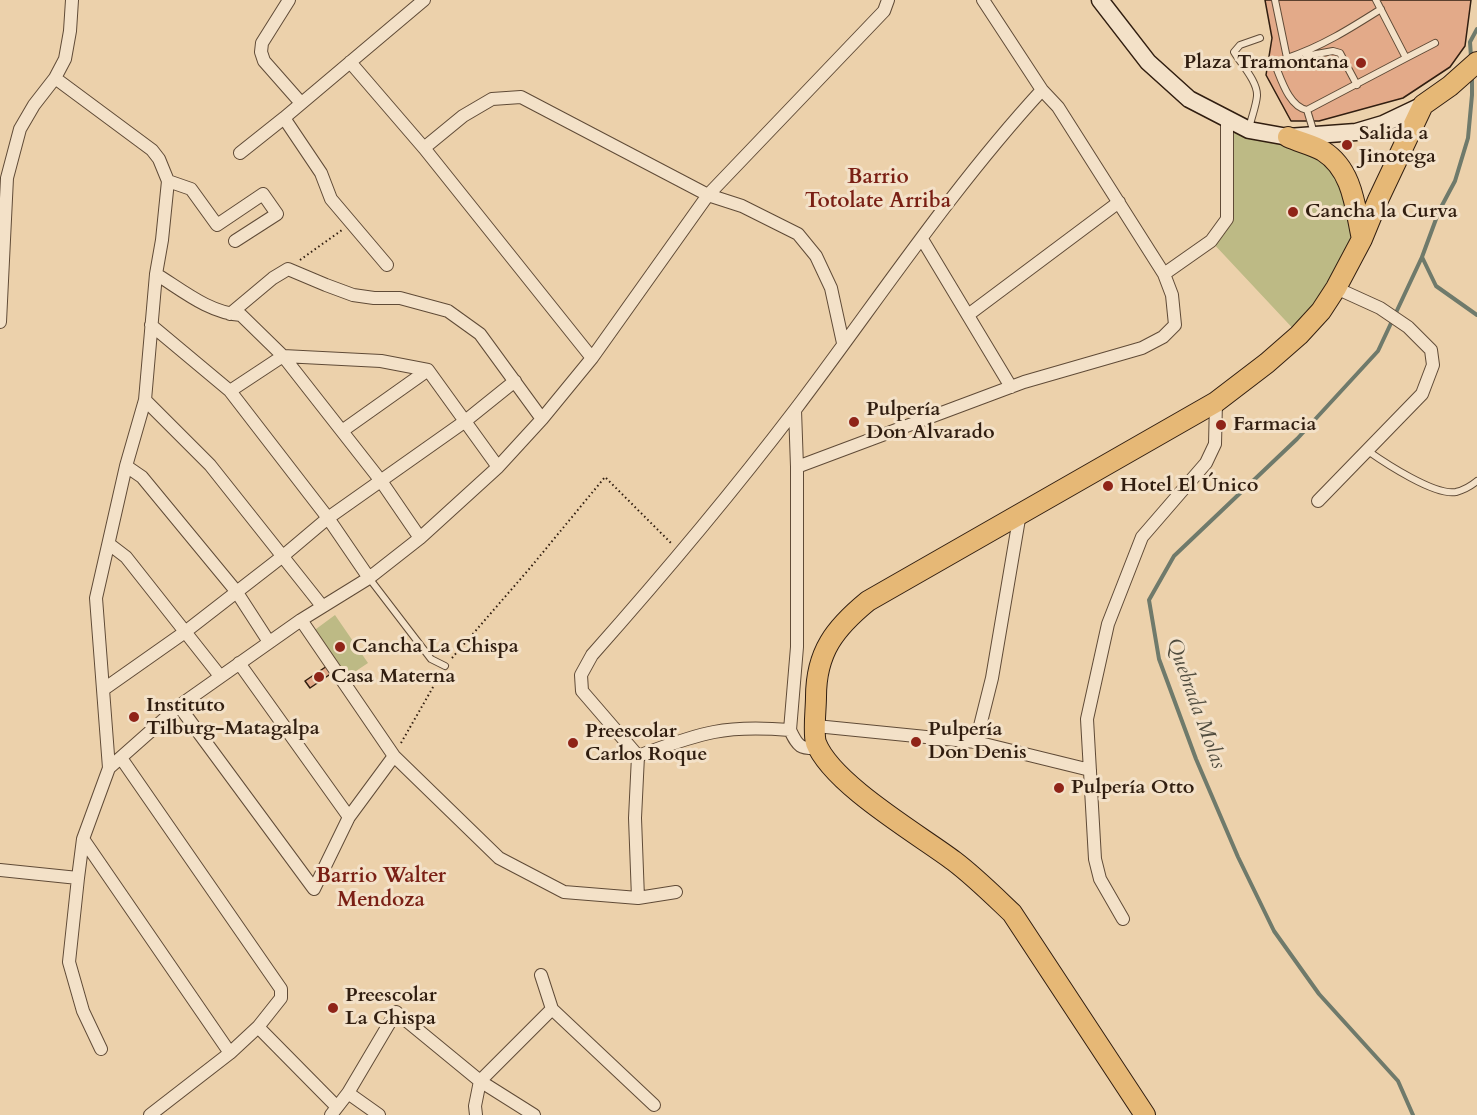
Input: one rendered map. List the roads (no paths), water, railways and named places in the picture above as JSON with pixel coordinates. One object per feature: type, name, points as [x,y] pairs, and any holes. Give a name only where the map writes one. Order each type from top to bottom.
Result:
[{"type":"main road","points":[[1100,0],[1148,62],[1189,99],[1249,130],[1288,137],[1321,150],[1337,161],[1348,179],[1362,239]]},
{"type":"main road","points":[[1288,137],[1356,132],[1383,124],[1423,105],[1450,86],[1476,62]]},
{"type":"main road","points":[[1145,1115],[1012,914],[985,886],[855,790],[831,766],[816,742],[816,687],[820,663],[827,645],[844,620],[868,601],[1216,402],[1299,335],[1321,310],[1336,288],[1362,239],[1423,105]]},
{"type":"street","points":[[0,322],[7,178],[20,129],[34,105],[55,78],[65,59],[72,0]]},
{"type":"street","points":[[289,0],[261,43],[261,52],[264,61],[301,103]]},
{"type":"street","points":[[240,153],[424,0]]},
{"type":"street","points":[[109,768],[179,706],[220,676],[322,606],[369,578],[420,538],[498,467],[542,419],[592,358],[708,195],[884,11],[888,0]]},
{"type":"street","points":[[797,466],[1011,387],[1142,348],[1163,338],[1175,326],[1172,295],[1164,274],[1059,107],[1042,90],[983,0]]},
{"type":"street","points":[[350,62],[424,148],[592,358]]},
{"type":"street","points":[[55,78],[152,150],[159,159],[168,182],[156,274],[145,400],[126,466],[96,598],[109,768],[83,839],[69,962],[84,1011],[101,1048]]},
{"type":"street","points":[[638,898],[635,818],[638,756],[582,691],[581,675],[592,655],[680,552],[795,410],[964,184],[1042,90]]},
{"type":"street","points":[[424,148],[462,116],[492,99],[521,97],[708,195],[742,206],[798,234],[816,256],[831,288],[843,343]]},
{"type":"street","points":[[284,118],[321,172],[331,200],[387,265]]},
{"type":"street","points":[[1164,274],[1211,241],[1227,219],[1227,119]]},
{"type":"street","points":[[168,182],[191,189],[217,225],[263,194],[277,214],[235,241]]},
{"type":"street","points":[[968,315],[1119,202]]},
{"type":"street","points":[[922,239],[1011,387]]},
{"type":"street","points":[[230,314],[273,278],[288,269],[353,295],[400,298],[448,311],[480,334],[542,419]]},
{"type":"street","points":[[156,274],[199,301],[230,314],[241,315],[283,356],[381,482],[420,538]]},
{"type":"street","points":[[1318,501],[1422,394],[1433,365],[1431,350],[1408,327],[1380,308],[1336,288]]},
{"type":"street","points":[[151,325],[230,391],[328,518],[369,578]]},
{"type":"street","points":[[230,391],[283,356],[381,361],[428,370],[498,467]]},
{"type":"street","points":[[342,431],[428,370]]},
{"type":"street","points":[[104,690],[185,632],[328,518],[464,422],[515,381]]},
{"type":"street","points":[[145,400],[210,465],[322,606]]},
{"type":"street","points":[[1123,920],[1100,879],[1095,859],[1087,719],[1108,624],[1142,537],[1206,463],[1215,444],[1216,402]]},
{"type":"street","points":[[795,410],[797,647],[790,730],[798,745],[804,748],[819,748]]},
{"type":"street","points":[[126,466],[142,477],[236,591],[269,642]]},
{"type":"street","points":[[976,742],[992,678],[1020,513]]},
{"type":"street","points":[[109,544],[126,557],[220,676]]},
{"type":"street","points":[[301,620],[394,756],[499,858],[564,892],[638,898],[676,892]]},
{"type":"street","points":[[239,663],[349,817]]},
{"type":"street","points":[[179,706],[314,890],[349,817],[394,756]]},
{"type":"street","points":[[816,726],[976,742],[1090,770]]},
{"type":"street","points":[[638,756],[715,732],[755,728],[790,730]]},
{"type":"street","points":[[120,758],[281,989],[281,998],[258,1027],[230,1053],[150,1115]]},
{"type":"street","points":[[83,839],[230,1053]]},
{"type":"street","points":[[0,870],[78,878]]},
{"type":"street","points":[[541,975],[552,1009],[654,1105]]},
{"type":"street","points":[[476,1115],[475,1106],[480,1081],[552,1009]]},
{"type":"street","points":[[258,1027],[334,1111],[348,1093],[396,1012],[480,1081],[534,1115]]},
{"type":"street","points":[[348,1093],[379,1115]]},
{"type":"lane","points":[[1275,0],[1287,58]]},
{"type":"lane","points":[[1376,0],[1406,58]]},
{"type":"lane","points":[[1381,9],[1330,40],[1281,61],[1276,67],[1299,109],[1307,110],[1436,43]]},
{"type":"lane","points":[[1249,130],[1257,90],[1234,52],[1240,45],[1260,38]]},
{"type":"lane","points":[[1304,52],[1311,55],[1333,51],[1340,53],[1357,85]]},
{"type":"lane","points":[[1307,110],[1314,134]]},
{"type":"lane","points":[[1368,451],[1386,464],[1428,486],[1454,492],[1471,486],[1477,481]]},
{"type":"lane","points":[[369,578],[431,659],[445,666]]},
{"type":"waterway","name":"Quebrada Molas","points":[[1471,57],[1470,42],[1477,29]]},
{"type":"waterway","name":"Quebrada Molas","points":[[1413,1115],[1398,1081],[1319,994],[1274,931],[1238,857],[1196,759],[1159,659],[1149,600],[1174,556],[1297,439],[1378,351],[1422,257],[1439,211],[1455,181],[1468,138],[1472,77]]},
{"type":"waterway","points":[[1422,257],[1436,286],[1477,315]]},
{"type":"place","name":"Plaza Tramontana","points":[[1361,63]]},
{"type":"place","name":"Salida a Jinotega","points":[[1347,145]]},
{"type":"place","name":"Cancha la Curva","points":[[1293,212]]},
{"type":"place","name":"Pulpería Don Alvarado","points":[[854,422]]},
{"type":"place","name":"Farmacia","points":[[1221,425]]},
{"type":"place","name":"Hotel El Único","points":[[1108,486]]},
{"type":"place","name":"Cancha La Chispa","points":[[340,647]]},
{"type":"place","name":"Casa Materna","points":[[319,677]]},
{"type":"place","name":"Instituto Tilburg-Matagalpa","points":[[134,717]]},
{"type":"place","name":"Pulpería Don Denis","points":[[916,742]]},
{"type":"place","name":"Preescolar Carlos Roque","points":[[573,743]]},
{"type":"place","name":"Pulpería Otto","points":[[1059,788]]},
{"type":"place","name":"Preescolar La Chispa","points":[[333,1008]]},
{"type":"district","name":"Barrio Totolate Arriba","points":[[878,190]]},
{"type":"district","name":"Barrio Walter Mendoza","points":[[381,889]]}]
